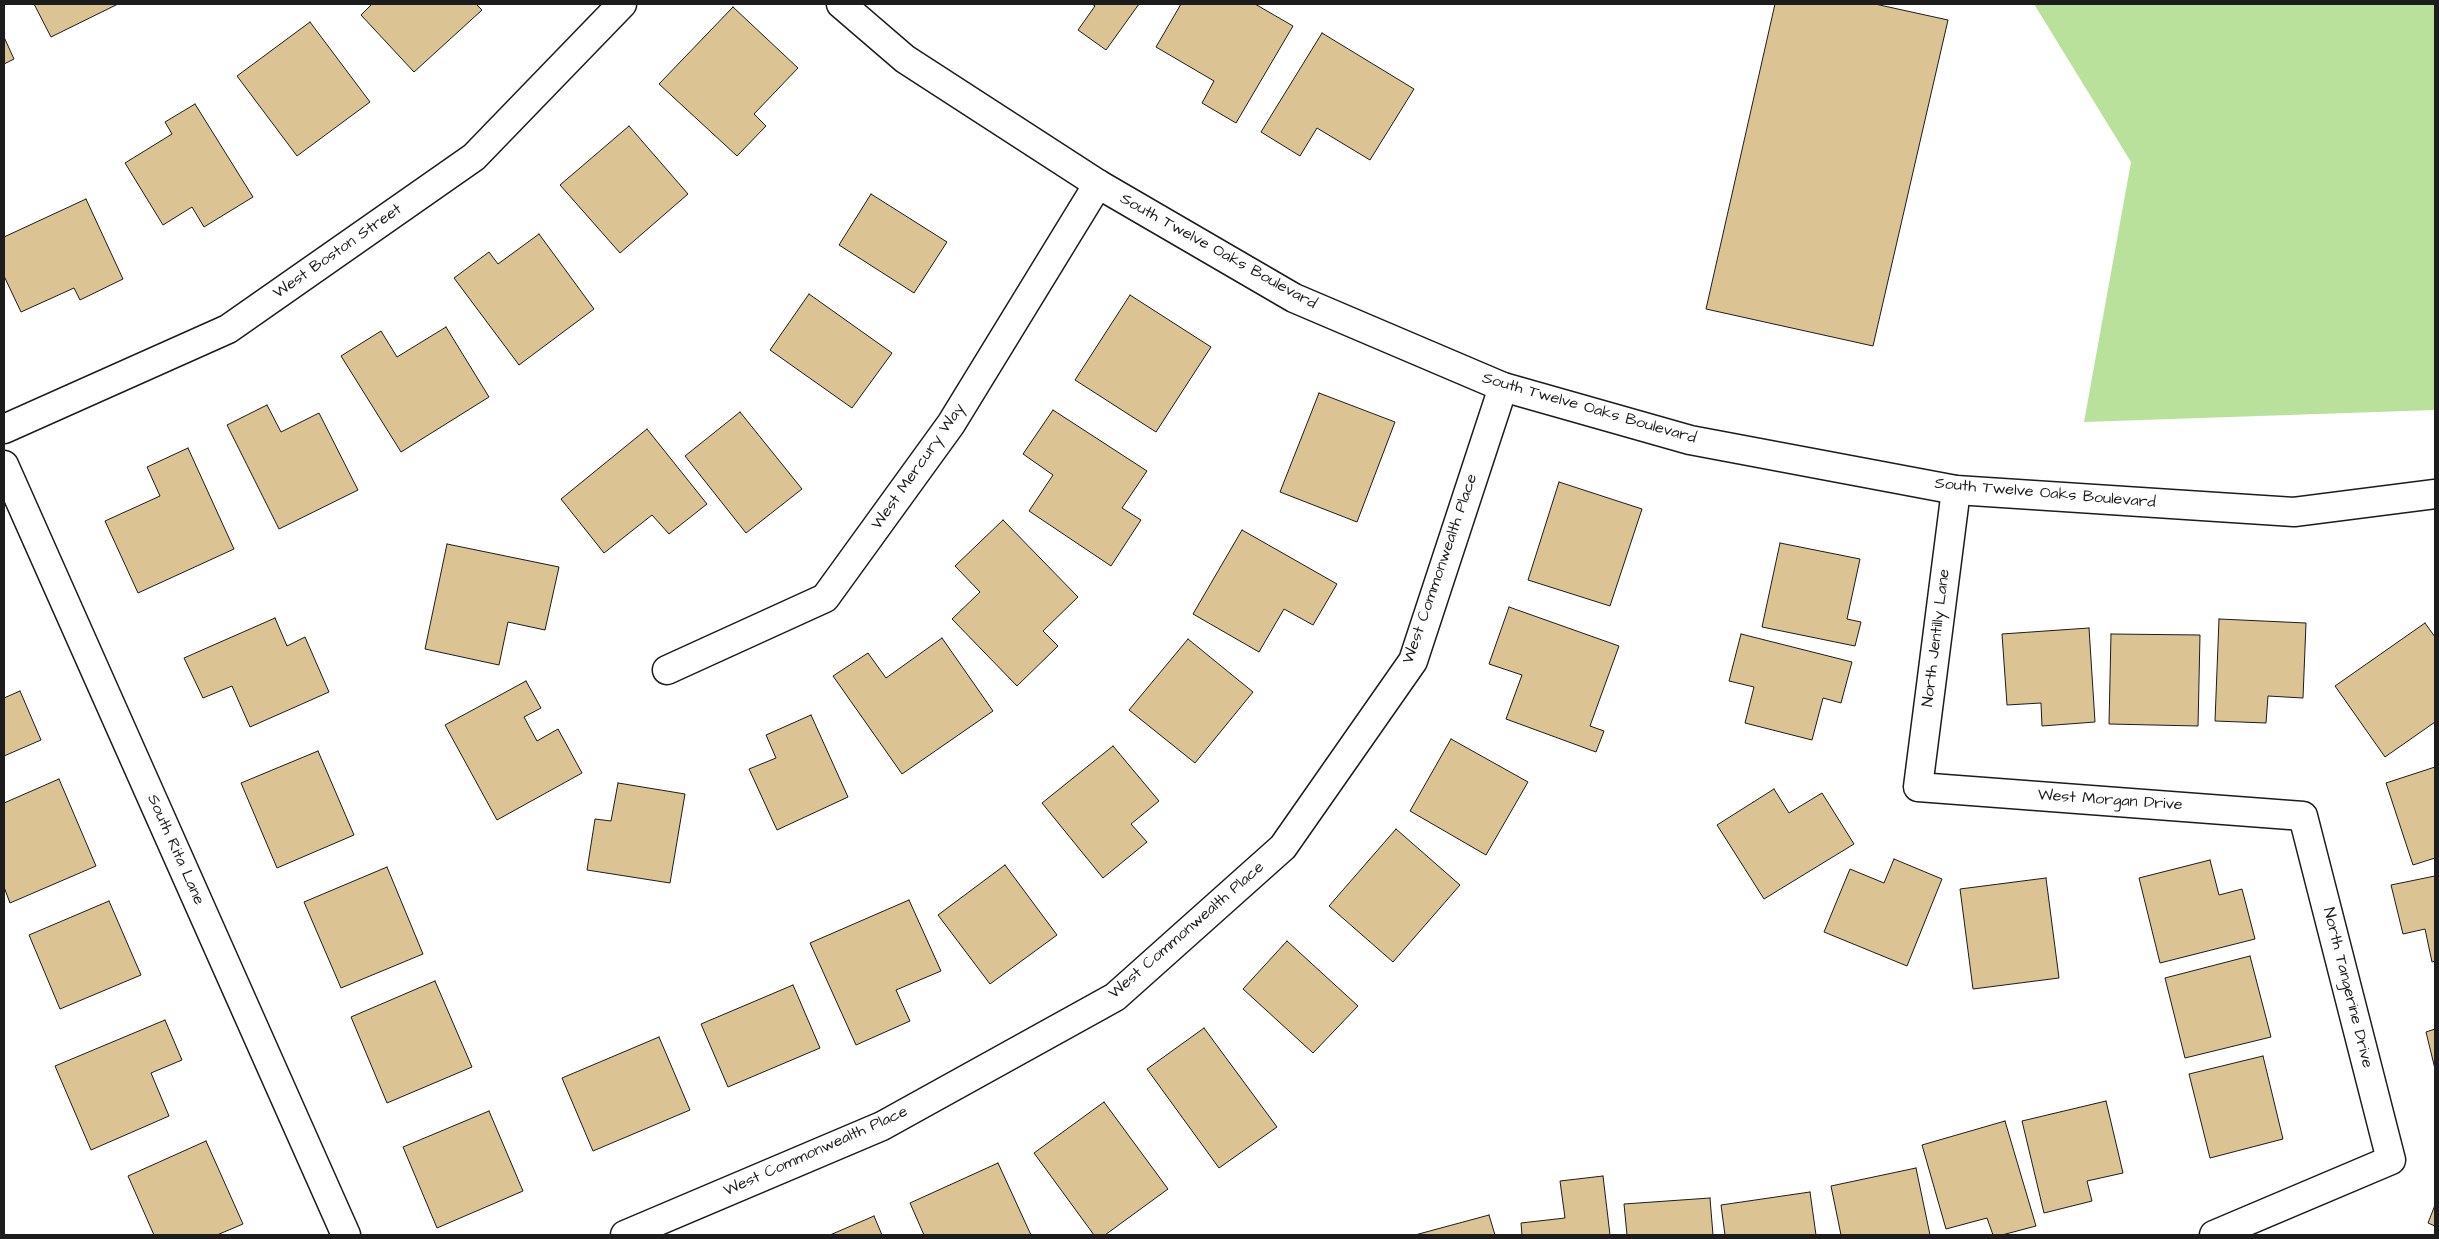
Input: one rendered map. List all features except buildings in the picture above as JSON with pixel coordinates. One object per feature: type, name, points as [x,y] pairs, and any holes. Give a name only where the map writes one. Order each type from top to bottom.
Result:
[{"type":"street","name":"West Boston Street","points":[[4,429],[228,329],[474,157],[622,4]]},
{"type":"street","name":"South Twelve Oaks Boulevard","points":[[842,4],[905,59],[1098,184],[1294,298],[1503,387],[1690,440],[1956,490],[2294,512],[2435,494]]},
{"type":"street","name":"West Mercury Way","points":[[667,670],[825,598],[951,424],[1098,184]]},
{"type":"street","name":"West Commonwealth Place","points":[[625,1235],[882,1126],[1115,996],[1282,847],[1413,661],[1503,387]]},
{"type":"street","name":"South Rita Lane","points":[[4,466],[346,1235]]},
{"type":"street","name":"North Jentilly Lane","points":[[1918,787],[1956,490]]},
{"type":"street","name":"West Morgan Drive","points":[[1918,787],[2303,816]]},
{"type":"street","name":"North Tangerine Drive","points":[[2214,1235],[2391,1160],[2303,816]]},
{"type":"green space","points":[[2034,4],[2435,4],[2435,410],[2084,422],[2131,162]]}]
